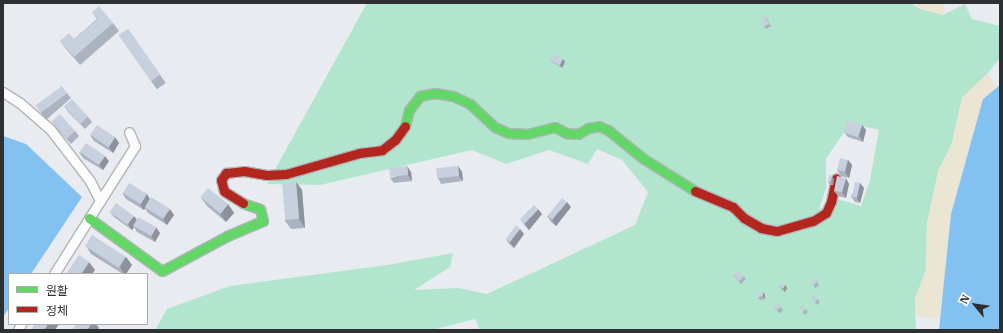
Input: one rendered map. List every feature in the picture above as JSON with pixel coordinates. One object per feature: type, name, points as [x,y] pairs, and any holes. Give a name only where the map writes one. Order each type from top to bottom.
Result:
[{"type":"street","points":[[3,92],[20,103],[50,129],[90,181],[100,201]]},
{"type":"street","points":[[89,218],[162,271],[227,236],[263,221],[260,209],[241,202],[224,191],[221,180],[226,173],[244,171],[266,175],[286,174],[359,154],[382,150],[395,140],[404,128],[409,110],[420,96],[434,94],[453,96],[470,104],[495,127],[508,133],[527,134],[555,127],[566,133],[578,134],[588,128],[599,126],[608,130],[644,159],[671,177],[699,193],[733,207],[744,218],[762,228],[777,231],[813,221],[826,213],[831,202],[836,179]]},
{"type":"street","points":[[55,273],[135,146],[129,132]]},
{"type":"green space","points":[[367,3],[911,3],[918,8],[943,15],[965,4],[972,19],[1000,26],[1000,58],[988,73],[962,98],[952,143],[938,172],[927,223],[926,270],[915,299],[916,330],[480,330],[475,319],[432,330],[155,330],[167,309],[230,286],[387,265],[453,253],[450,267],[414,290],[459,288],[487,294],[635,225],[648,192],[622,160],[597,149],[588,164],[549,150],[506,164],[472,150],[320,185],[267,184]],"holes":[[[850,123],[879,130],[870,180],[861,206],[837,199],[819,210],[826,188],[826,159]]]},
{"type":"sand","points":[[911,3],[945,3],[943,15],[918,8]]},
{"type":"sand","points":[[988,73],[996,88],[983,99],[951,214],[940,319],[917,316],[915,299],[926,270],[927,223],[938,172],[952,143],[962,98]]},
{"type":"water","points":[[1000,85],[1000,330],[939,330],[951,214],[983,99]]},
{"type":"water","points":[[3,136],[26,144],[82,197],[32,273],[8,273],[8,310],[3,317]]},
{"type":"building","points":[[99,6],[113,23],[74,57],[60,41],[69,33],[74,39],[98,19],[92,12]]},
{"type":"building","points":[[765,15],[769,24],[764,26],[760,17]]},
{"type":"building","points":[[128,29],[160,75],[151,81],[119,35]]},
{"type":"building","points":[[553,54],[563,59],[560,65],[550,60]]},
{"type":"building","points":[[62,86],[67,93],[41,113],[35,105]]},
{"type":"building","points":[[72,99],[88,117],[80,124],[64,106]]},
{"type":"building","points":[[60,114],[75,131],[67,139],[52,121]]},
{"type":"building","points":[[848,120],[862,125],[858,137],[844,132]]},
{"type":"building","points":[[97,125],[115,137],[109,147],[90,135]]},
{"type":"building","points":[[86,143],[105,156],[99,165],[80,152]]},
{"type":"building","points":[[840,158],[848,160],[845,172],[837,170]]},
{"type":"building","points":[[407,166],[408,175],[390,177],[389,168]]},
{"type":"building","points":[[458,166],[459,176],[437,178],[436,168]]},
{"type":"building","points":[[829,175],[832,176],[831,182],[828,182]]},
{"type":"building","points":[[837,176],[846,178],[842,192],[834,191]]},
{"type":"building","points":[[296,182],[299,219],[285,220],[282,183]]},
{"type":"building","points":[[855,182],[860,183],[857,198],[852,197]]},
{"type":"building","points":[[129,183],[147,194],[141,204],[123,193]]},
{"type":"building","points":[[208,188],[228,204],[221,214],[200,197]]},
{"type":"building","points":[[151,197],[170,209],[163,219],[145,207]]},
{"type":"building","points":[[562,198],[567,202],[552,220],[548,216]]},
{"type":"building","points":[[116,203],[134,216],[127,225],[110,212]]},
{"type":"building","points":[[534,205],[538,209],[524,223],[520,219]]},
{"type":"building","points":[[138,217],[156,227],[152,236],[133,226]]},
{"type":"building","points":[[516,225],[520,229],[510,242],[506,239]]},
{"type":"building","points":[[92,235],[126,257],[118,268],[85,246]]},
{"type":"building","points":[[79,255],[89,262],[82,273],[67,273]]},
{"type":"building","points":[[737,270],[744,276],[739,281],[733,275]]},
{"type":"building","points":[[816,279],[817,283],[813,285],[811,281]]},
{"type":"building","points":[[781,283],[785,285],[783,289],[779,286]]},
{"type":"building","points":[[763,292],[763,296],[758,297],[758,293]]},
{"type":"building","points":[[815,295],[818,299],[815,302],[812,298]]},
{"type":"building","points":[[778,304],[781,307],[777,310],[774,307]]},
{"type":"building","points":[[803,305],[806,309],[803,312],[800,308]]},
{"type":"building","points":[[34,325],[47,325],[44,330],[35,330],[32,328]]},
{"type":"building","points":[[75,325],[90,325],[87,330],[72,330]]},
{"type":"traffic: fast","points":[[405,126],[409,110],[420,96],[434,93],[453,96],[470,104],[495,127],[508,133],[527,134],[555,127],[566,133],[578,134],[588,128],[599,126],[608,130],[644,159],[695,191]]},
{"type":"traffic: fast","points":[[89,218],[162,271],[227,236],[263,221],[260,209],[243,203]]},
{"type":"traffic: jam","points":[[243,203],[224,191],[221,180],[226,173],[244,171],[267,175],[286,174],[359,153],[382,150],[395,140],[405,126]]},
{"type":"traffic: jam","points":[[695,191],[733,207],[744,218],[761,228],[777,231],[813,221],[826,213],[831,202],[836,179]]}]
